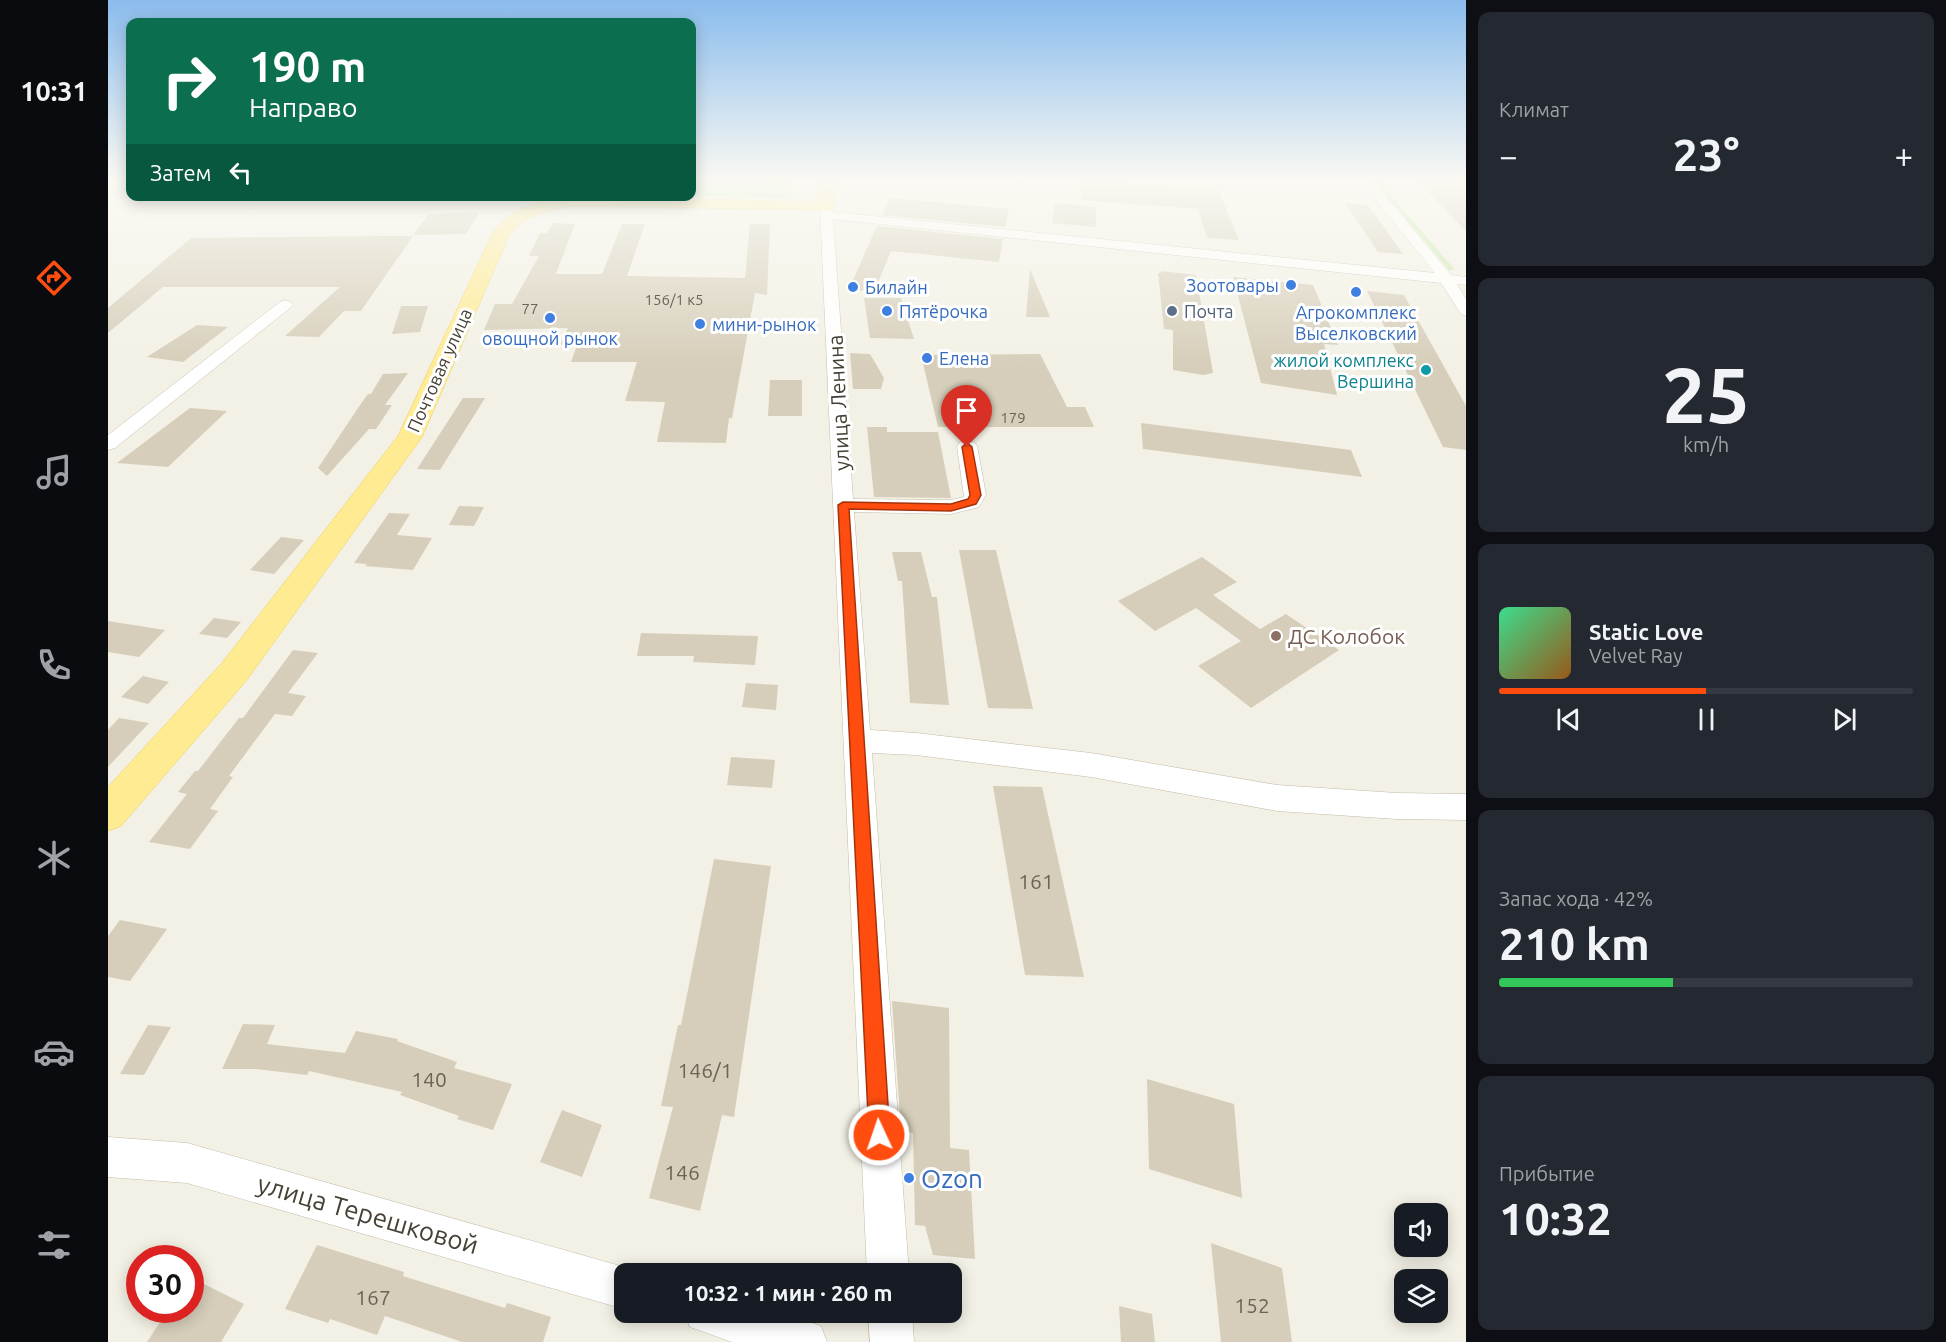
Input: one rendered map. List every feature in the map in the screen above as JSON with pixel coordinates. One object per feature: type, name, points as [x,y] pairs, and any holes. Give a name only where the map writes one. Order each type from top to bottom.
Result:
[{"type":"main road","name":"Почтовая улица","points":[[108,814],[234,672],[410,437],[498,241]]},
{"type":"street","name":"улица Ленина","points":[[829,241],[887,1263]]},
{"type":"street","points":[[1101,241],[1466,280]]},
{"type":"street","points":[[1416,241],[1439,268],[1466,311]]},
{"type":"street","points":[[1433,241],[1438,246]]},
{"type":"street","points":[[1453,262],[1466,280]]},
{"type":"street","points":[[108,444],[285,305]]},
{"type":"street","points":[[843,505],[951,507],[972,502],[976,495],[967,447]]},
{"type":"street","points":[[856,741],[916,744],[1091,765],[1277,798],[1397,806],[1466,807]]},
{"type":"street","name":"улица Терешковой","points":[[108,1157],[188,1163],[614,1285]]},
{"type":"street","points":[[742,1323],[806,1342]]},
{"type":"street","points":[[891,1323],[892,1342]]},
{"type":"green space","points":[[1424,241],[1430,241],[1455,270],[1449,270]]},
{"type":"building","points":[[188,241],[410,241],[361,311],[344,311],[319,337],[285,336],[340,287],[163,287],[108,333],[108,308]]},
{"type":"building","points":[[536,241],[569,241],[556,274],[602,274],[615,241],[639,241],[627,276],[745,278],[748,241],[769,241],[767,295],[755,293],[732,418],[729,418],[726,443],[657,442],[665,402],[625,401],[637,362],[571,362],[577,345],[559,345],[568,328],[484,330],[495,304],[512,304],[539,256],[529,256]]},
{"type":"building","points":[[870,241],[1003,241],[999,262],[891,251],[874,292],[849,289]]},
{"type":"building","points":[[1370,241],[1393,241],[1403,254],[1378,252]]},
{"type":"building","points":[[1030,269],[1050,317],[1026,317]]},
{"type":"building","points":[[1161,271],[1196,275],[1213,373],[1203,375],[1173,370],[1173,330],[1164,329],[1158,273]]},
{"type":"building","points":[[1233,277],[1313,285],[1338,345],[1324,344],[1337,395],[1261,383]]},
{"type":"building","points":[[1367,291],[1404,295],[1466,406],[1466,450],[1443,447]]},
{"type":"building","name":"Пятёрочка","points":[[864,298],[901,298],[914,339],[870,338]]},
{"type":"building","points":[[401,306],[428,306],[420,332],[392,334]]},
{"type":"building","points":[[197,325],[228,327],[183,362],[147,357]]},
{"type":"building","points":[[850,353],[870,354],[884,378],[881,389],[853,389]]},
{"type":"building","points":[[1040,354],[1067,407],[1085,407],[1094,427],[938,427],[921,355]]},
{"type":"building","points":[[408,373],[385,405],[392,405],[376,429],[369,429],[327,476],[318,468],[383,374]]},
{"type":"building","points":[[770,380],[802,380],[802,416],[768,416]]},
{"type":"building","points":[[463,398],[485,398],[440,470],[417,469]]},
{"type":"building","points":[[190,408],[227,411],[168,467],[117,463]]},
{"type":"building","points":[[1141,423],[1351,450],[1362,477],[1143,449]]},
{"type":"building","points":[[867,427],[887,427],[887,432],[938,432],[951,498],[874,497]]},
{"type":"building","points":[[459,506],[484,507],[474,526],[449,525]]},
{"type":"building","points":[[389,513],[410,514],[397,535],[432,538],[413,570],[354,563]]},
{"type":"building","points":[[281,537],[304,540],[274,574],[250,570]]},
{"type":"building","points":[[959,550],[996,550],[1033,709],[988,708]]},
{"type":"building","points":[[892,552],[921,552],[932,597],[937,597],[949,705],[910,703],[902,581],[898,581]]},
{"type":"building","name":"ДС Колобок","points":[[1202,557],[1237,582],[1213,595],[1260,629],[1286,614],[1339,650],[1251,708],[1198,666],[1241,641],[1196,608],[1155,631],[1118,601]]},
{"type":"building","points":[[214,618],[241,622],[227,638],[199,634]]},
{"type":"building","points":[[108,621],[165,630],[139,657],[108,652]]},
{"type":"building","points":[[641,633],[758,636],[755,665],[693,662],[694,656],[637,656]]},
{"type":"building","points":[[293,650],[318,653],[288,693],[306,696],[292,716],[275,714],[229,776],[233,777],[210,809],[218,811],[190,849],[149,842],[187,794],[178,792],[195,771],[198,771],[239,718],[243,718]]},
{"type":"building","points":[[143,676],[169,682],[148,704],[121,697]]},
{"type":"building","points":[[746,683],[778,685],[776,710],[742,707]]},
{"type":"building","points":[[119,718],[149,723],[108,767],[108,730]]},
{"type":"building","points":[[731,757],[775,760],[772,788],[727,785]]},
{"type":"building","points":[[993,786],[1042,787],[1084,977],[1025,975]]},
{"type":"building","points":[[714,859],[771,866],[734,1117],[722,1115],[700,1211],[649,1198],[673,1107],[661,1106],[678,1025],[681,1025]]},
{"type":"building","points":[[120,920],[167,929],[130,981],[108,977],[108,936]]},
{"type":"building","points":[[892,1001],[949,1008],[950,1148],[969,1150],[975,1259],[933,1255],[925,1226],[915,1225],[913,1133],[901,1131]]},
{"type":"building","points":[[243,1024],[275,1025],[267,1044],[345,1053],[356,1031],[398,1039],[397,1041],[457,1062],[454,1068],[512,1084],[493,1130],[457,1119],[459,1116],[400,1095],[402,1092],[309,1071],[307,1075],[256,1069],[222,1069]]},
{"type":"building","points":[[148,1025],[171,1027],[144,1075],[120,1074]]},
{"type":"building","points":[[1147,1079],[1234,1104],[1242,1198],[1149,1169]]},
{"type":"building","points":[[562,1110],[602,1125],[582,1177],[540,1162]]},
{"type":"building","points":[[1211,1243],[1282,1268],[1292,1342],[1221,1342]]},
{"type":"building","points":[[317,1245],[404,1272],[403,1276],[505,1308],[507,1303],[551,1317],[543,1342],[462,1342],[385,1316],[377,1335],[330,1319],[328,1323],[285,1309]]},
{"type":"building","points":[[204,1284],[244,1304],[221,1342],[147,1342],[159,1323],[204,1323]]},
{"type":"building","points":[[1119,1306],[1152,1314],[1155,1342],[1121,1342]]},
{"type":"place","name":"Зоотовары","points":[[1291,285]]},
{"type":"place","name":"Билайн","points":[[853,287]]},
{"type":"place","name":"Агрокомплекс Выселковский","points":[[1356,292]]},
{"type":"place","name":"Пятёрочка","points":[[887,311]]},
{"type":"place","name":"Почта","points":[[1172,311]]},
{"type":"place","name":"овощной рынок","points":[[550,318]]},
{"type":"place","name":"мини-рынок","points":[[700,324]]},
{"type":"place","name":"Елена","points":[[927,358]]},
{"type":"place","name":"жилой комплекс Вершина","points":[[1426,370]]},
{"type":"place","name":"ДС Колобок","points":[[1276,636]]},
{"type":"place","name":"Ozon","points":[[909,1178]]},
{"type":"route","points":[[879,1135],[843,505],[951,507],[972,502],[976,495],[967,447]]}]
